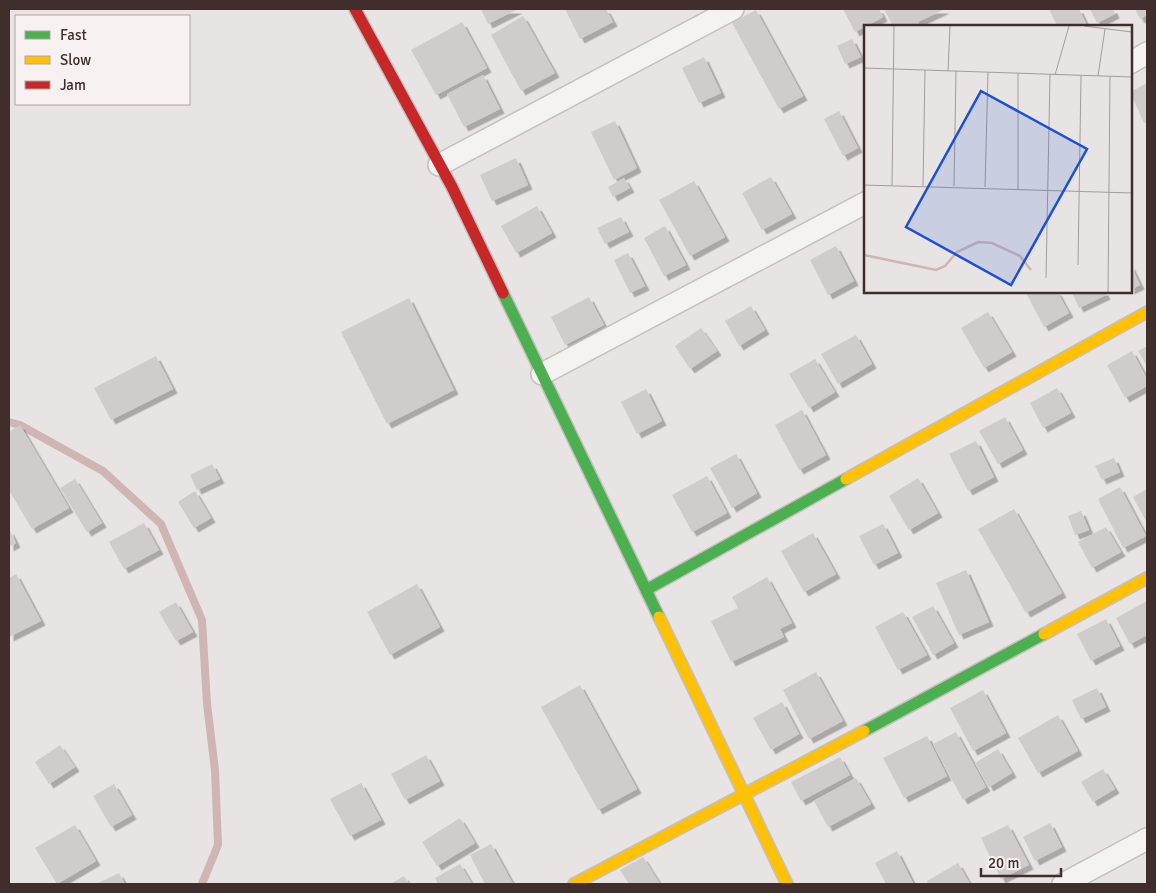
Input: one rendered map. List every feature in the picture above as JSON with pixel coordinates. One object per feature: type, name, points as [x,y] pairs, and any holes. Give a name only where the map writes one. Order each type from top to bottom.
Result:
[{"type":"street","points":[[355,9],[452,187],[787,884]]},
{"type":"street","points":[[439,164],[733,9]]},
{"type":"street","points":[[1131,62],[1147,53]]},
{"type":"street","points":[[542,374],[864,204]]},
{"type":"street","points":[[646,590],[1147,312]]},
{"type":"street","points":[[574,884],[744,795],[1147,578]]},
{"type":"street","points":[[1063,884],[1147,839]]},
{"type":"building","points":[[481,9],[518,9],[488,24]]},
{"type":"building","points":[[565,9],[606,9],[613,22],[580,39]]},
{"type":"building","points":[[843,9],[879,9],[883,17],[868,25],[864,25],[864,27],[855,32]]},
{"type":"building","points":[[884,9],[945,9],[918,22],[920,25],[892,25]]},
{"type":"building","points":[[1049,9],[1079,9],[1087,25],[1057,25]]},
{"type":"building","points":[[1090,9],[1113,9],[1115,14],[1097,23]]},
{"type":"building","points":[[1135,9],[1147,9],[1147,15],[1140,19]]},
{"type":"building","points":[[756,10],[803,96],[779,109],[732,23]]},
{"type":"building","points":[[523,16],[555,73],[521,91],[491,35]]},
{"type":"building","points":[[462,22],[487,68],[436,95],[411,50]]},
{"type":"building","points":[[852,39],[861,57],[845,64],[837,46]]},
{"type":"building","points":[[704,57],[721,93],[699,103],[682,68]]},
{"type":"building","points":[[483,75],[500,109],[464,127],[447,94]]},
{"type":"building","points":[[1147,83],[1147,122],[1144,123],[1131,91]]},
{"type":"building","points":[[839,111],[858,148],[843,156],[824,119]]},
{"type":"building","points":[[615,121],[637,168],[614,180],[591,132]]},
{"type":"building","points":[[516,158],[528,185],[492,201],[480,175]]},
{"type":"building","points":[[771,177],[792,214],[762,230],[742,193]]},
{"type":"building","points":[[624,178],[630,188],[613,197],[608,187]]},
{"type":"building","points":[[694,181],[725,237],[690,256],[659,200]]},
{"type":"building","points":[[537,206],[552,233],[516,253],[501,226]]},
{"type":"building","points":[[621,217],[629,232],[605,244],[597,228]]},
{"type":"building","points":[[665,226],[686,265],[664,276],[644,238]]},
{"type":"building","points":[[836,246],[854,281],[828,295],[810,260]]},
{"type":"building","points":[[628,253],[645,286],[630,293],[614,260]]},
{"type":"building","points":[[1131,266],[1140,285],[1131,290]]},
{"type":"building","points":[[1026,292],[1058,292],[1069,313],[1044,327]]},
{"type":"building","points":[[1071,292],[1104,292],[1106,295],[1079,308]]},
{"type":"building","points":[[589,297],[604,325],[565,345],[551,317]]},
{"type":"building","points":[[409,298],[454,390],[387,424],[341,332]]},
{"type":"building","points":[[751,306],[765,330],[739,346],[725,321]]},
{"type":"building","points":[[988,312],[1012,352],[984,368],[961,328]]},
{"type":"building","points":[[701,328],[717,351],[690,369],[675,346]]},
{"type":"building","points":[[856,335],[872,364],[838,384],[821,354]]},
{"type":"building","points":[[1147,346],[1147,366],[1138,351]]},
{"type":"building","points":[[1132,351],[1147,379],[1147,386],[1125,398],[1107,365]]},
{"type":"building","points":[[156,356],[173,389],[111,420],[94,388]]},
{"type":"building","points":[[815,359],[835,392],[809,408],[789,374]]},
{"type":"building","points":[[1057,388],[1071,413],[1043,428],[1030,403]]},
{"type":"building","points":[[646,389],[662,421],[637,434],[621,402]]},
{"type":"building","points":[[802,410],[826,455],[799,470],[775,425]]},
{"type":"building","points":[[1005,417],[1023,450],[998,464],[979,431]]},
{"type":"building","points":[[20,425],[69,508],[32,529],[9,490],[9,432]]},
{"type":"building","points":[[976,441],[994,477],[968,491],[949,454]]},
{"type":"building","points":[[736,454],[757,493],[732,508],[710,468]]},
{"type":"building","points":[[1114,458],[1120,472],[1102,480],[1095,466]]},
{"type":"building","points":[[212,464],[220,479],[197,490],[190,475]]},
{"type":"building","points":[[707,476],[727,513],[692,532],[672,495]]},
{"type":"building","points":[[918,478],[938,513],[909,530],[889,496]]},
{"type":"building","points":[[75,479],[102,523],[87,532],[60,488]]},
{"type":"building","points":[[1120,487],[1146,536],[1123,548],[1098,499]]},
{"type":"building","points":[[1147,489],[1147,523],[1133,497]]},
{"type":"building","points":[[195,491],[211,518],[194,528],[178,502]]},
{"type":"building","points":[[1014,509],[1062,593],[1026,613],[978,529]]},
{"type":"building","points":[[1081,511],[1089,530],[1075,535],[1068,516]]},
{"type":"building","points":[[144,523],[159,550],[124,569],[109,542]]},
{"type":"building","points":[[883,524],[898,553],[874,565],[859,536]]},
{"type":"building","points":[[1106,527],[1121,552],[1092,568],[1078,542]]},
{"type":"building","points":[[9,529],[16,543],[9,547]]},
{"type":"building","points":[[813,533],[836,574],[804,592],[781,551]]},
{"type":"building","points":[[966,570],[989,622],[959,635],[936,583]]},
{"type":"building","points":[[16,574],[41,621],[9,637],[9,578]]},
{"type":"building","points":[[767,577],[792,623],[780,629],[784,637],[731,662],[711,621],[738,608],[732,597]]},
{"type":"building","points":[[417,584],[440,627],[390,655],[367,612]]},
{"type":"building","points":[[1147,601],[1147,635],[1130,644],[1116,618]]},
{"type":"building","points":[[176,602],[193,632],[176,641],[159,612]]},
{"type":"building","points":[[933,606],[954,643],[933,655],[912,617]]},
{"type":"building","points":[[903,612],[927,655],[898,670],[875,627]]},
{"type":"building","points":[[1106,619],[1120,646],[1091,661],[1077,634]]},
{"type":"building","points":[[816,672],[843,721],[809,739],[783,690]]},
{"type":"building","points":[[580,685],[637,789],[598,810],[541,707]]},
{"type":"building","points":[[1097,688],[1106,707],[1081,719],[1072,700]]},
{"type":"building","points":[[983,690],[1006,733],[973,751],[950,708]]},
{"type":"building","points":[[782,702],[799,734],[771,750],[753,718]]},
{"type":"building","points":[[1058,715],[1078,751],[1038,773],[1018,738]]},
{"type":"building","points":[[956,732],[986,787],[963,800],[933,744]]},
{"type":"building","points":[[927,736],[947,776],[904,798],[883,758]]},
{"type":"building","points":[[60,745],[75,767],[49,784],[35,762]]},
{"type":"building","points":[[998,749],[1012,773],[989,787],[975,763]]},
{"type":"building","points":[[426,755],[440,781],[405,800],[391,774]]},
{"type":"building","points":[[840,757],[850,775],[801,801],[791,782]]},
{"type":"building","points":[[1103,769],[1115,789],[1093,802],[1081,782]]},
{"type":"building","points":[[856,778],[871,804],[828,827],[814,801]]},
{"type":"building","points":[[361,783],[381,820],[350,836],[330,799]]},
{"type":"building","points":[[114,784],[132,815],[111,827],[93,796]]},
{"type":"building","points":[[460,818],[475,843],[437,866],[422,842]]},
{"type":"building","points":[[1050,823],[1062,847],[1035,861],[1023,837]]},
{"type":"building","points":[[75,825],[96,861],[57,884],[35,848]]},
{"type":"building","points":[[1008,825],[1029,865],[1001,879],[981,838]]},
{"type":"building","points":[[491,844],[513,884],[485,884],[470,855]]},
{"type":"building","points":[[897,851],[913,883],[886,884],[875,863]]},
{"type":"building","points":[[643,857],[660,884],[629,884],[620,870]]},
{"type":"building","points":[[958,863],[970,884],[928,884],[927,881]]},
{"type":"building","points":[[460,864],[472,884],[438,884],[435,878]]},
{"type":"building","points":[[119,873],[125,884],[96,884]]},
{"type":"building","points":[[404,876],[409,884],[390,884]]},
{"type":"waterway","points":[[9,422],[20,425],[103,471],[161,524],[202,620],[207,704],[215,770],[218,845],[202,884]]},
{"type":"traffic: fast","points":[[503,293],[659,617]]},
{"type":"traffic: fast","points":[[646,590],[846,479]]},
{"type":"traffic: fast","points":[[864,731],[1044,634]]},
{"type":"traffic: slow","points":[[846,479],[1147,312]]},
{"type":"traffic: slow","points":[[1044,634],[1147,578]]},
{"type":"traffic: slow","points":[[659,617],[787,884]]},
{"type":"traffic: slow","points":[[574,884],[864,731]]},
{"type":"traffic: jam","points":[[355,9],[452,187],[503,293]]}]
